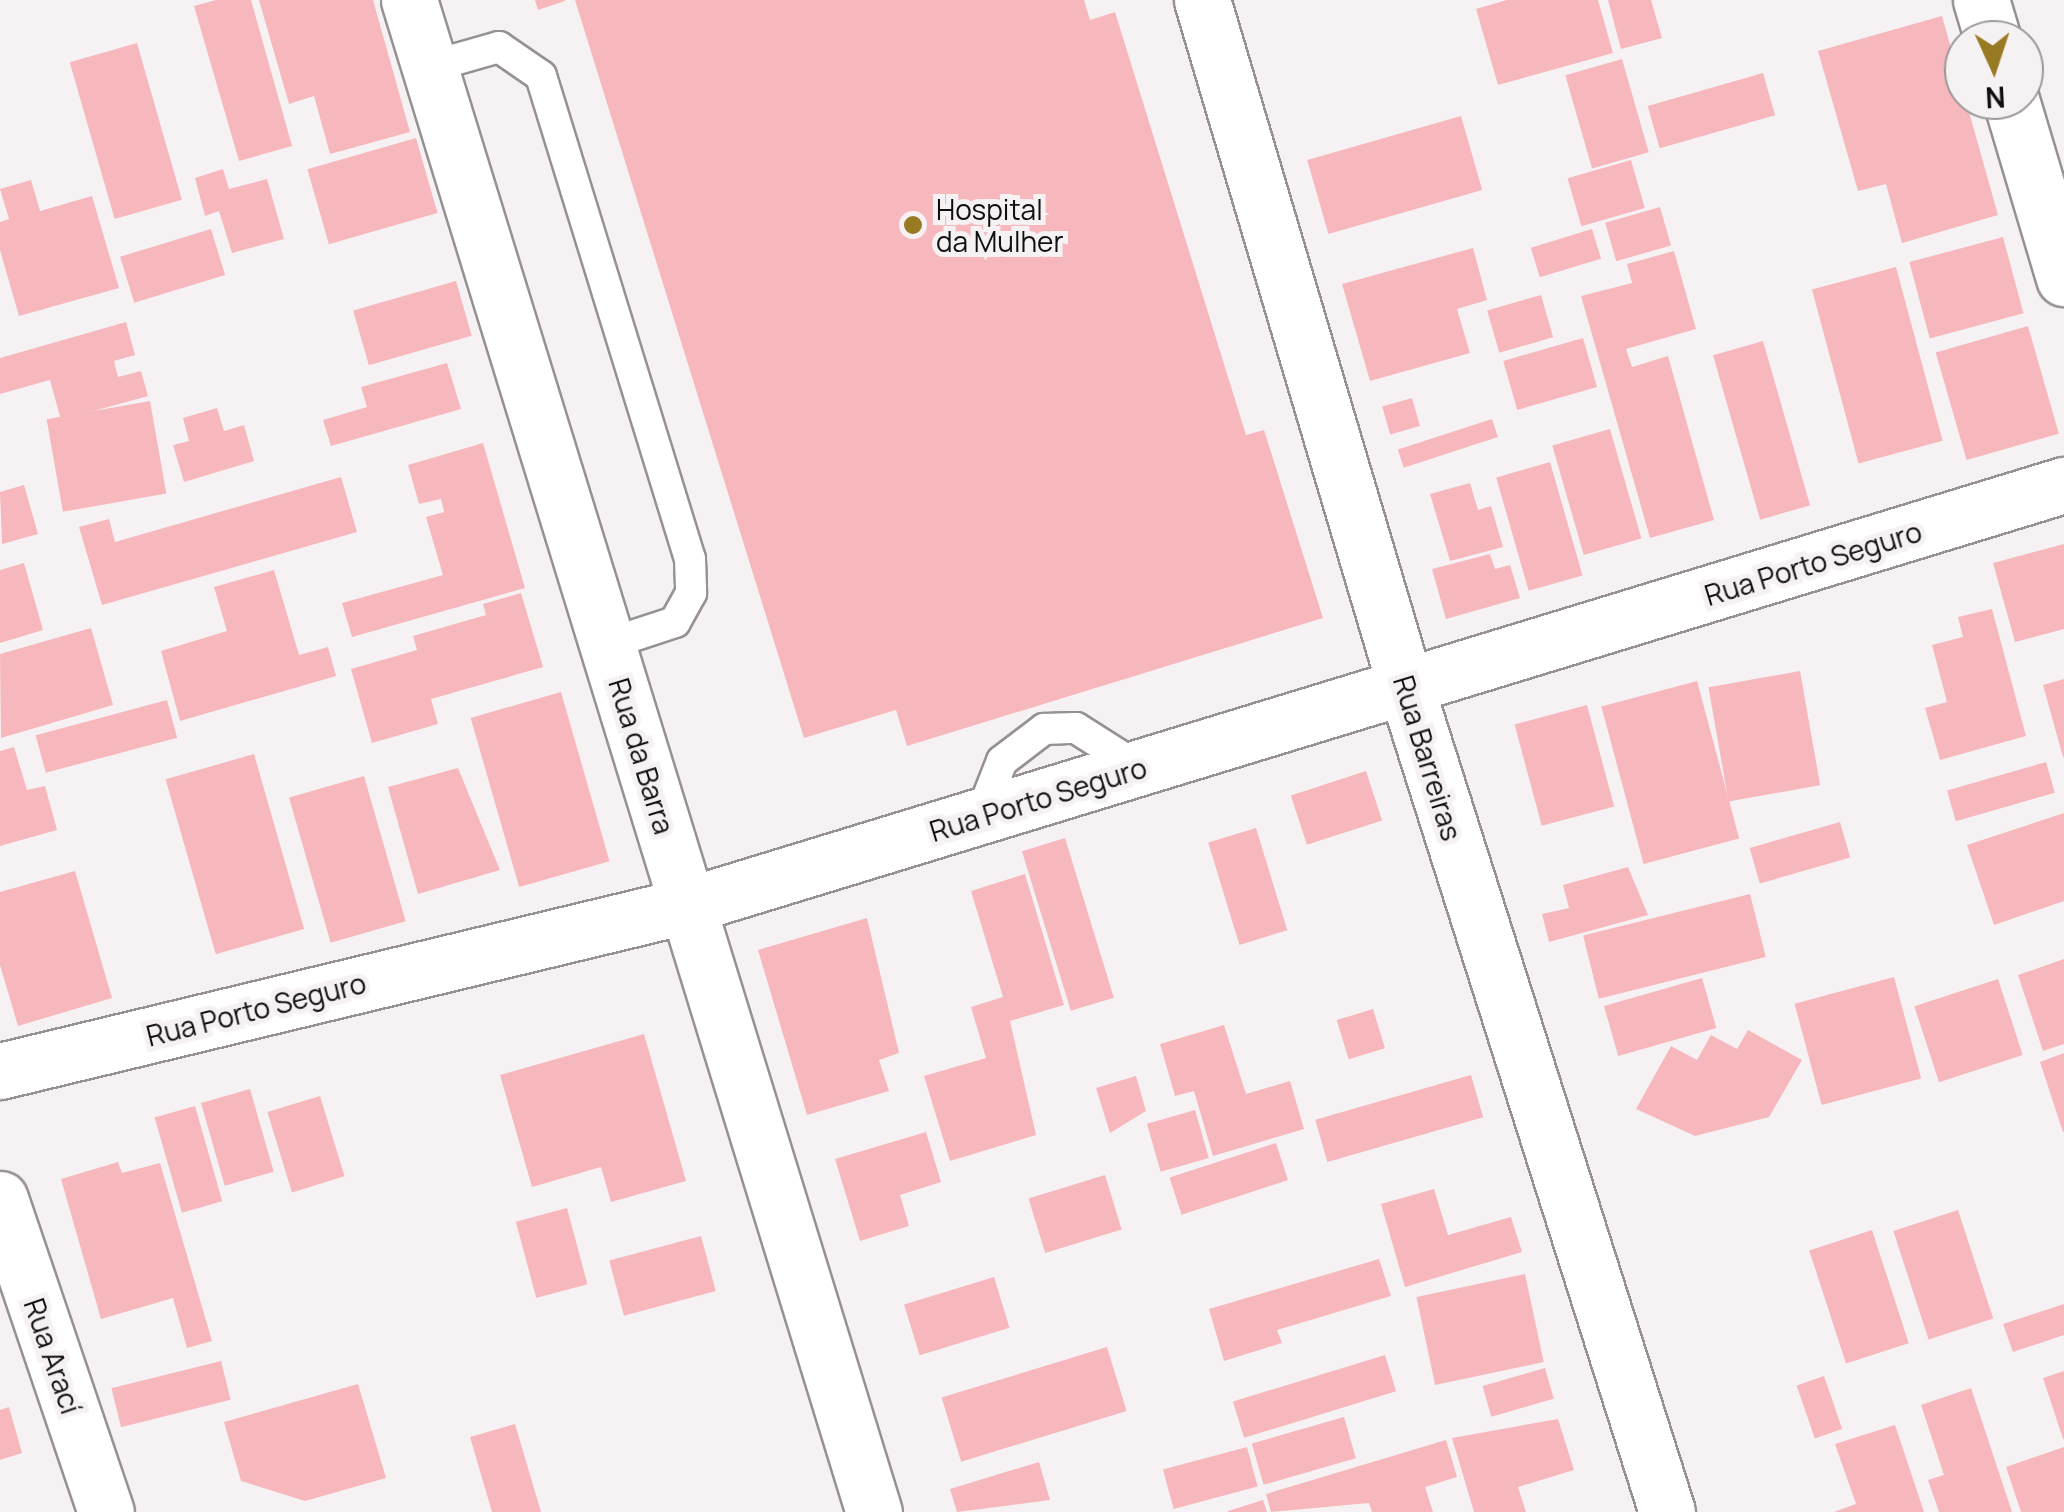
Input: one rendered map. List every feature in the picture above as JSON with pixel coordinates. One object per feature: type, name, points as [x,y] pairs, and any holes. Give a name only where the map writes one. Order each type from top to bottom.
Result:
[{"type":"street","name":"Rua da Barra","points":[[409,0],[874,1512]]},
{"type":"street","name":"Rua Barreiras","points":[[1202,0],[1406,688],[1667,1512]]},
{"type":"street","points":[[2017,120],[2064,278]]},
{"type":"street","name":"Rua Porto Seguro","points":[[0,1071],[688,904],[2064,486]]},
{"type":"street","name":"Rua Arací","points":[[0,1199],[106,1512]]},
{"type":"lane","points":[[430,67],[498,46],[542,76],[690,559],[690,593],[674,622],[608,644]]},
{"type":"building","points":[[216,0],[251,0],[292,146],[239,161],[194,6]]},
{"type":"building","points":[[259,0],[373,0],[410,132],[330,154],[314,96],[289,104]]},
{"type":"building","points":[[535,0],[565,0],[565,1],[538,10]]},
{"type":"building","name":"Hospital da Mulher","points":[[575,0],[1084,0],[1090,20],[1115,12],[1246,435],[1264,430],[1323,618],[907,746],[896,710],[804,738]]},
{"type":"building","points":[[1507,0],[1598,0],[1613,53],[1498,85],[1476,9]]},
{"type":"building","points":[[1608,0],[1651,0],[1662,38],[1621,49]]},
{"type":"building","points":[[1942,16],[1944,120],[1971,120],[1998,215],[1902,243],[1886,184],[1858,191],[1818,51]]},
{"type":"building","points":[[137,43],[182,200],[115,219],[70,62]]},
{"type":"building","points":[[1622,59],[1649,152],[1592,169],[1565,75]]},
{"type":"building","points":[[1763,73],[1775,115],[1660,148],[1648,106]]},
{"type":"building","points":[[1461,116],[1482,190],[1328,234],[1307,160]]},
{"type":"building","points":[[416,138],[437,213],[329,244],[307,169]]},
{"type":"building","points":[[1631,160],[1645,208],[1581,226],[1568,178]]},
{"type":"building","points":[[223,169],[229,189],[267,179],[284,239],[232,253],[219,211],[205,216],[195,178]]},
{"type":"building","points":[[31,180],[40,211],[92,196],[119,288],[19,316],[0,250],[0,222],[9,219],[0,189]]},
{"type":"building","points":[[1660,207],[1671,245],[1616,261],[1605,223]]},
{"type":"building","points":[[211,229],[225,275],[134,303],[120,257]]},
{"type":"building","points":[[1592,229],[1601,259],[1540,277],[1531,248]]},
{"type":"building","points":[[2003,237],[2023,313],[1930,338],[1909,262]]},
{"type":"building","points":[[1473,248],[1487,300],[1457,309],[1470,353],[1370,381],[1342,284]]},
{"type":"building","points":[[1674,251],[1696,329],[1626,349],[1632,367],[1668,356],[1714,520],[1650,538],[1581,296],[1632,283],[1627,264]]},
{"type":"building","points":[[1896,267],[1943,441],[1859,463],[1812,290]]},
{"type":"building","points":[[456,281],[472,336],[369,365],[353,310]]},
{"type":"building","points":[[1541,295],[1553,337],[1499,353],[1487,310]]},
{"type":"building","points":[[126,322],[135,355],[114,361],[118,377],[141,371],[148,396],[61,420],[50,380],[0,394],[0,358]]},
{"type":"building","points":[[2028,326],[2059,434],[1967,460],[1936,352]]},
{"type":"building","points":[[1583,338],[1597,387],[1517,410],[1503,361]]},
{"type":"building","points":[[1763,341],[1810,505],[1760,520],[1713,355]]},
{"type":"building","points":[[447,363],[461,409],[331,446],[323,420],[367,407],[361,387]]},
{"type":"building","points":[[1412,398],[1420,426],[1390,434],[1382,407]]},
{"type":"building","points":[[150,401],[166,494],[63,512],[47,419]]},
{"type":"building","points":[[217,408],[224,431],[244,425],[254,461],[184,482],[173,445],[189,441],[183,418]]},
{"type":"building","points":[[1492,419],[1498,437],[1404,468],[1398,450]]},
{"type":"building","points":[[1610,429],[1641,539],[1584,555],[1552,446]]},
{"type":"building","points":[[483,443],[525,588],[352,637],[342,603],[443,575],[426,517],[444,512],[441,499],[419,504],[408,465]]},
{"type":"building","points":[[1550,462],[1583,575],[1529,591],[1496,477]]},
{"type":"building","points":[[341,477],[357,532],[102,605],[79,527],[109,519],[115,542]]},
{"type":"building","points":[[1470,483],[1478,510],[1491,506],[1503,547],[1450,561],[1430,494]]},
{"type":"building","points":[[24,485],[38,534],[2,544],[0,492]]},
{"type":"building","points":[[2064,544],[2064,629],[2015,642],[1993,563]]},
{"type":"building","points":[[1490,554],[1495,569],[1510,565],[1520,598],[1446,619],[1432,569]]},
{"type":"building","points":[[24,563],[43,630],[0,643],[0,570]]},
{"type":"building","points":[[274,570],[299,655],[328,647],[336,676],[180,721],[161,651],[227,631],[214,587]]},
{"type":"building","points":[[521,593],[543,667],[431,699],[438,724],[372,743],[351,669],[417,650],[413,636],[486,615],[483,604]]},
{"type":"building","points":[[1992,609],[2026,736],[1940,760],[1925,708],[1947,702],[1932,645],[1963,637],[1958,617]]},
{"type":"building","points":[[91,628],[113,705],[1,738],[0,654]]},
{"type":"building","points":[[1800,671],[1820,785],[1729,801],[1708,687]]},
{"type":"building","points":[[2064,679],[2064,757],[2063,757],[2043,685]]},
{"type":"building","points":[[1697,681],[1739,838],[1644,864],[1601,707]]},
{"type":"building","points":[[561,692],[610,861],[519,887],[471,718]]},
{"type":"building","points":[[167,700],[177,738],[46,773],[36,735]]},
{"type":"building","points":[[1587,705],[1614,806],[1542,826],[1515,724]]},
{"type":"building","points":[[14,747],[27,790],[45,786],[57,830],[0,846],[0,751]]},
{"type":"building","points":[[254,754],[304,929],[216,954],[166,779]]},
{"type":"building","points":[[2046,762],[2055,793],[1956,821],[1947,790]]},
{"type":"building","points":[[458,768],[500,870],[418,894],[388,787]]},
{"type":"building","points":[[1366,771],[1382,820],[1307,845],[1291,795]]},
{"type":"building","points":[[364,776],[406,921],[331,943],[289,797]]},
{"type":"building","points":[[2064,813],[2064,901],[1994,925],[1967,845]]},
{"type":"building","points":[[1840,822],[1850,858],[1760,883],[1750,848]]},
{"type":"building","points":[[1256,828],[1287,930],[1239,945],[1208,843]]},
{"type":"building","points":[[1065,838],[1114,998],[1071,1011],[1022,851]]},
{"type":"building","points":[[1628,867],[1648,915],[1549,942],[1542,914],[1569,908],[1563,885]]},
{"type":"building","points":[[75,871],[112,998],[18,1026],[0,965],[0,892]]},
{"type":"building","points":[[1025,874],[1064,1005],[1010,1021],[1036,1135],[950,1161],[924,1076],[986,1058],[971,1007],[1003,997],[971,891]]},
{"type":"building","points":[[1750,894],[1766,957],[1599,999],[1583,936]]},
{"type":"building","points":[[867,918],[899,1053],[879,1060],[889,1091],[807,1115],[758,950]]},
{"type":"building","points":[[2064,959],[2064,1044],[2043,1051],[2018,975]]},
{"type":"building","points":[[1894,977],[1921,1078],[1822,1105],[1795,1004]]},
{"type":"building","points":[[1702,978],[1716,1028],[1618,1056],[1604,1006]]},
{"type":"building","points":[[1998,979],[2023,1055],[1939,1082],[1914,1006]]},
{"type":"building","points":[[1373,1009],[1385,1048],[1349,1059],[1337,1020]]},
{"type":"building","points":[[1224,1025],[1246,1094],[1290,1081],[1304,1129],[1213,1156],[1194,1091],[1175,1096],[1160,1044]]},
{"type":"building","points":[[1748,1030],[1802,1060],[1769,1117],[1695,1136],[1636,1109],[1671,1046],[1697,1060],[1711,1035],[1737,1049]]},
{"type":"building","points":[[644,1034],[686,1181],[611,1202],[601,1167],[532,1187],[500,1075]]},
{"type":"building","points":[[2064,1053],[2064,1132],[2063,1132],[2040,1062]]},
{"type":"building","points":[[1471,1075],[1483,1117],[1327,1162],[1315,1120]]},
{"type":"building","points":[[1136,1076],[1146,1111],[1110,1133],[1096,1088]]},
{"type":"building","points":[[250,1089],[274,1172],[225,1186],[201,1103]]},
{"type":"building","points":[[320,1096],[345,1176],[292,1192],[267,1112]]},
{"type":"building","points":[[195,1106],[222,1201],[182,1213],[155,1118]]},
{"type":"building","points":[[1195,1110],[1209,1158],[1161,1172],[1147,1124]]},
{"type":"building","points":[[926,1132],[941,1182],[900,1195],[909,1226],[860,1241],[835,1159]]},
{"type":"building","points":[[1276,1143],[1288,1180],[1182,1215],[1169,1178]]},
{"type":"building","points":[[118,1162],[122,1173],[160,1163],[212,1341],[187,1348],[173,1298],[101,1319],[61,1179]]},
{"type":"building","points":[[1105,1175],[1122,1230],[1045,1253],[1028,1198]]},
{"type":"building","points":[[1434,1189],[1448,1235],[1511,1217],[1522,1252],[1405,1287],[1381,1204]]},
{"type":"building","points":[[567,1208],[587,1284],[536,1298],[516,1222]]},
{"type":"building","points":[[1958,1210],[1993,1318],[1929,1339],[1893,1231]]},
{"type":"building","points":[[1872,1230],[1909,1343],[1846,1364],[1809,1250]]},
{"type":"building","points":[[701,1236],[716,1291],[624,1316],[609,1261]]},
{"type":"building","points":[[1379,1259],[1391,1296],[1277,1330],[1282,1343],[1224,1361],[1209,1309]]},
{"type":"building","points":[[1525,1274],[1544,1362],[1435,1385],[1416,1297]]},
{"type":"building","points":[[994,1277],[1009,1328],[920,1355],[904,1304]]},
{"type":"building","points":[[2064,1304],[2064,1335],[2013,1352],[2003,1324]]},
{"type":"building","points":[[1107,1347],[1127,1411],[961,1462],[942,1398]]},
{"type":"building","points":[[1385,1355],[1396,1391],[1244,1438],[1233,1401]]},
{"type":"building","points":[[221,1361],[231,1400],[121,1427],[111,1388]]},
{"type":"building","points":[[1545,1368],[1554,1399],[1491,1417],[1483,1386]]},
{"type":"building","points":[[2064,1371],[2064,1439],[2063,1439],[2043,1378]]},
{"type":"building","points":[[1824,1376],[1842,1429],[1815,1438],[1797,1385]]},
{"type":"building","points":[[358,1384],[386,1478],[305,1501],[241,1481],[224,1422]]},
{"type":"building","points":[[1971,1388],[2012,1512],[1939,1512],[1928,1480],[1944,1475],[1921,1405]]},
{"type":"building","points":[[9,1407],[22,1453],[0,1460],[0,1410]]},
{"type":"building","points":[[1344,1417],[1356,1458],[1264,1485],[1252,1443]]},
{"type":"building","points":[[1558,1419],[1574,1470],[1518,1487],[1526,1512],[1474,1512],[1452,1438]]},
{"type":"building","points":[[515,1424],[541,1512],[492,1512],[470,1437]]},
{"type":"building","points":[[1895,1425],[1924,1512],[1834,1512],[1856,1504],[1835,1444]]},
{"type":"building","points":[[1446,1440],[1457,1477],[1425,1487],[1433,1512],[1372,1512],[1369,1503],[1271,1512],[1266,1494]]},
{"type":"building","points":[[1247,1447],[1258,1487],[1174,1509],[1163,1470]]},
{"type":"building","points":[[2064,1447],[2064,1512],[2021,1512],[2006,1467]]},
{"type":"building","points":[[1039,1462],[1050,1500],[957,1512],[950,1489]]},
{"type":"building","points":[[1263,1500],[1267,1512],[1228,1512],[1228,1511]]},
{"type":"place","name":"Hospital da Mulher","points":[[913,225]]}]
